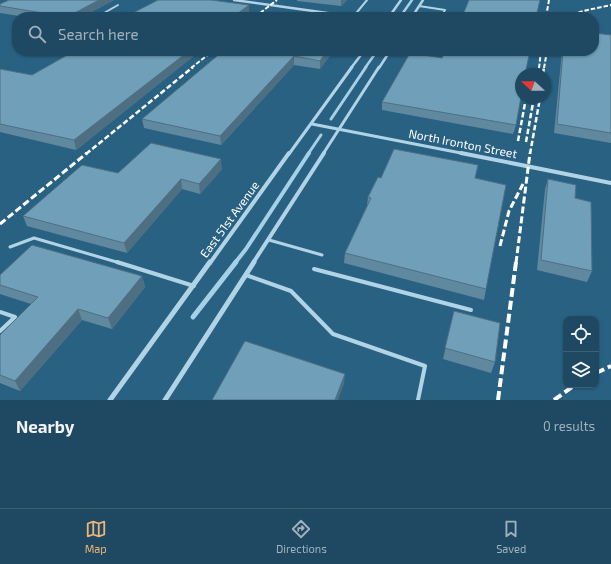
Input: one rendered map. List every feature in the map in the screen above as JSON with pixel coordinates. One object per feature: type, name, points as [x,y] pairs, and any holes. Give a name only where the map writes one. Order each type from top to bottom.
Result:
[{"type":"street","points":[[234,0],[321,12]]},
{"type":"street","points":[[393,12],[401,0]]},
{"type":"street","points":[[415,12],[423,0]]},
{"type":"street","name":"East 51st Avenue","points":[[110,400],[360,56]]},
{"type":"street","points":[[165,400],[387,56]]},
{"type":"street","name":"North Ironton Street","points":[[312,124],[611,183]]},
{"type":"lane","points":[[358,12],[367,0]]},
{"type":"lane","points":[[106,12],[118,5]]},
{"type":"lane","points":[[419,6],[444,10],[443,12]]},
{"type":"lane","points":[[10,247],[34,238],[194,286]]},
{"type":"lane","points":[[268,240],[322,255]]},
{"type":"lane","points":[[314,269],[471,310]]},
{"type":"lane","points":[[246,275],[291,290],[333,334],[425,366],[418,400]]},
{"type":"lane","points":[[0,312],[14,317],[0,331]]},
{"type":"building","points":[[9,0],[99,0],[76,12],[37,12],[0,6],[0,4]]},
{"type":"building","points":[[158,0],[211,0],[249,5],[240,12],[135,12]]},
{"type":"building","points":[[469,0],[540,0],[537,12],[464,12]]},
{"type":"building","points":[[599,34],[611,35],[611,133],[557,124],[563,56],[599,56]]},
{"type":"building","points":[[66,56],[183,56],[74,140],[0,124],[0,69],[32,75]]},
{"type":"building","points":[[217,56],[294,56],[220,136],[142,119]]},
{"type":"building","points":[[294,56],[324,56],[320,61]]},
{"type":"building","points":[[408,56],[429,56],[442,58],[443,56],[529,56],[526,68],[515,68],[515,104],[520,104],[516,125],[382,102]]},
{"type":"building","points":[[151,143],[221,159],[199,184],[181,179],[124,243],[23,216],[82,165],[118,173]]},
{"type":"building","points":[[394,149],[478,165],[475,178],[506,185],[486,289],[345,253],[371,198],[368,197],[378,177],[381,178]]},
{"type":"building","points":[[548,179],[576,185],[575,198],[591,202],[592,271],[541,260]]},
{"type":"building","points":[[32,245],[142,276],[108,318],[78,309],[15,381],[0,375],[0,335],[38,297],[0,285],[0,275]]},
{"type":"building","points":[[454,311],[500,323],[495,362],[445,348]]},
{"type":"building","points":[[245,341],[345,374],[335,400],[212,400]]},
{"type":"waterway","points":[[404,12],[412,0]]},
{"type":"waterway","points":[[365,68],[373,56]]},
{"type":"waterway","points":[[331,119],[366,67]]},
{"type":"waterway","points":[[308,154],[321,135]]},
{"type":"waterway","points":[[235,263],[246,249],[309,153]]},
{"type":"waterway","points":[[193,317],[236,262]]},
{"type":"railway","points":[[261,12],[277,0]]},
{"type":"railway","points":[[547,12],[549,0]]},
{"type":"railway","points":[[580,12],[611,5]]},
{"type":"railway","points":[[191,68],[207,56]]},
{"type":"railway","points":[[539,68],[540,56]]},
{"type":"railway","points":[[544,68],[546,56]]},
{"type":"railway","points":[[86,154],[193,67]]},
{"type":"railway","points":[[518,141],[525,104]]},
{"type":"railway","points":[[526,142],[533,104]]},
{"type":"railway","points":[[530,154],[539,104]]},
{"type":"railway","points":[[0,224],[87,153]]},
{"type":"railway","points":[[516,263],[530,153]]},
{"type":"railway","points":[[500,246],[509,211],[523,184]]},
{"type":"railway","points":[[498,400],[516,262]]},
{"type":"railway","points":[[599,372],[611,366]]},
{"type":"railway","points":[[554,400],[571,388]]}]
